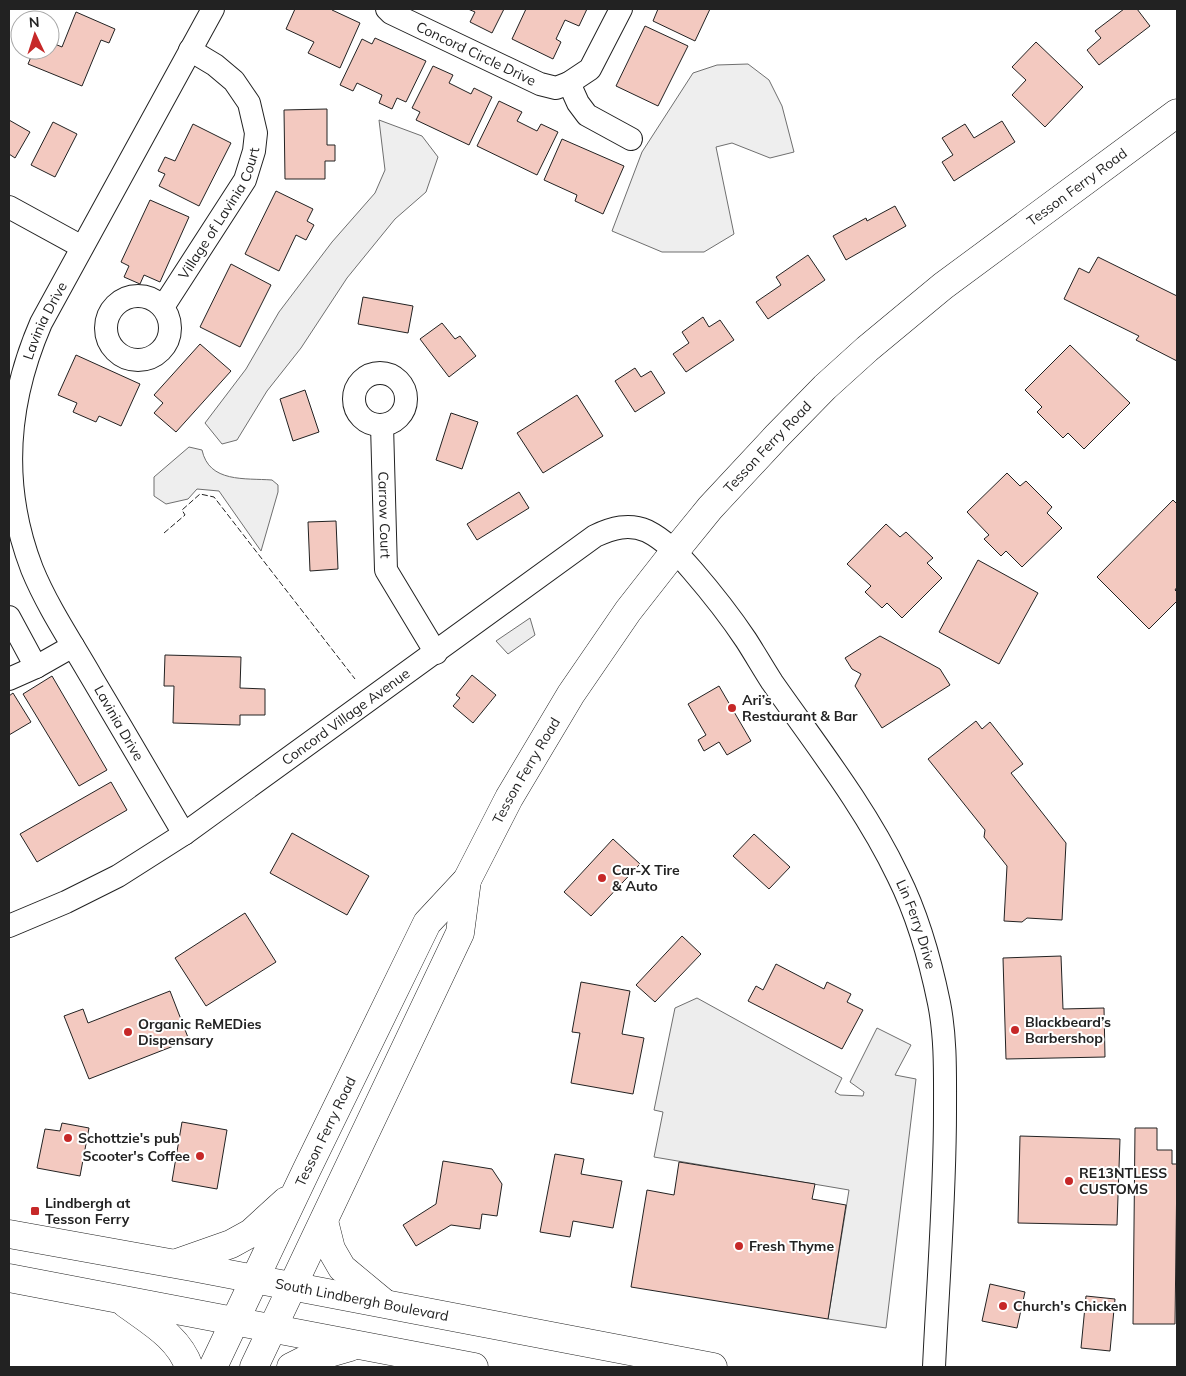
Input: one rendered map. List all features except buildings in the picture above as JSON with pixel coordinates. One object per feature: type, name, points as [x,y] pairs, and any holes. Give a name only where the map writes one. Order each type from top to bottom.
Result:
[{"type":"main road","name":"Tesson Ferry Road","points":[[213,1367],[427,923],[467,880],[509,798],[572,694],[628,611],[710,508],[825,387],[867,349],[950,281],[1177,114]]},
{"type":"main road","name":"Tesson Ferry Road","points":[[254,1367],[460,934],[467,880]]},
{"type":"main road","points":[[174,1264],[231,1244],[251,1233],[295,1194]]},
{"type":"main road","points":[[324,1221],[331,1249],[342,1268],[386,1305]]},
{"type":"main road","name":"South Lindbergh Boulevard","points":[[9,1234],[714,1367]]},
{"type":"main road","points":[[9,1278],[356,1346],[474,1367]]},
{"type":"main road","points":[[120,1299],[174,1341],[185,1356],[189,1367]]},
{"type":"main road","points":[[291,1367],[305,1360],[356,1346]]},
{"type":"street","name":"Lavinia Drive","points":[[184,834],[17,550],[18,522],[10,474],[10,443],[13,412],[28,353],[53,300],[213,9]]},
{"type":"street","name":"Concord Circle Drive","points":[[387,9],[391,13],[540,84],[556,88],[569,83],[590,69],[620,9]]},
{"type":"street","name":"Village of Lavinia Court","points":[[163,307],[245,180],[254,151],[256,133],[249,103],[234,81],[215,65],[190,50]]},
{"type":"street","points":[[569,83],[578,103],[587,115],[631,139]]},
{"type":"street","points":[[9,207],[82,247]]},
{"type":"street","name":"Carrow Court","points":[[382,425],[386,570],[436,652]]},
{"type":"street","name":"Concord Village Avenue","points":[[9,926],[66,902],[118,876],[184,834],[576,550],[607,530],[618,527],[631,527],[645,530],[675,551]]},
{"type":"street","name":"Lin Ferry Drive","points":[[675,551],[704,584],[744,638],[766,673],[839,776],[869,823],[898,875],[922,935],[940,1004],[945,1083],[945,1174],[934,1367]]},
{"type":"street","points":[[9,616],[36,668]]},
{"type":"street","points":[[9,679],[36,668],[73,646]]},
{"type":"shaded area","points":[[748,64],[769,80],[782,106],[794,152],[770,158],[732,143],[716,147],[734,234],[704,252],[662,252],[612,231],[642,152],[693,73],[717,65]]},
{"type":"shaded area","points":[[379,120],[422,136],[438,157],[426,192],[395,219],[347,278],[301,348],[267,391],[237,440],[222,444],[205,423],[246,369],[279,312],[332,242],[375,193],[385,170]]},
{"type":"shaded area","points":[[189,447],[202,450],[206,461],[212,468],[229,477],[272,480],[278,485],[278,492],[261,551],[219,491],[197,489],[188,499],[166,504],[154,496],[154,477]]},
{"type":"shaded area","points":[[530,618],[535,635],[508,654],[496,641]]},
{"type":"shaded area","points":[[697,998],[842,1078],[835,1092],[840,1095],[863,1096],[864,1092],[850,1082],[877,1028],[911,1045],[895,1075],[916,1079],[886,1328],[828,1319],[849,1190],[654,1157],[663,1112],[654,1110],[675,1008]]},
{"type":"fence","points":[[164,533],[185,515],[182,510],[200,494],[214,497],[355,679]]},
{"type":"place","name":"Ari’s Restaurant & Bar","points":[[732,708]]},
{"type":"place","name":"Car-X Tire & Auto","points":[[602,878]]},
{"type":"place","name":"Blackbeard’s Barbershop","points":[[1015,1030]]},
{"type":"place","name":"Organic ReMEDies Dispensary","points":[[128,1032]]},
{"type":"place","name":"Schottzie's pub","points":[[68,1138]]},
{"type":"place","name":"Scooter's Coffee","points":[[200,1156]]},
{"type":"place","name":"RE13NTLESS CUSTOMS","points":[[1069,1181]]},
{"type":"place","name":"Lindbergh at Tesson Ferry","points":[[35,1211]]},
{"type":"place","name":"Fresh Thyme","points":[[739,1246]]},
{"type":"place","name":"Church's Chicken","points":[[1003,1306]]}]
